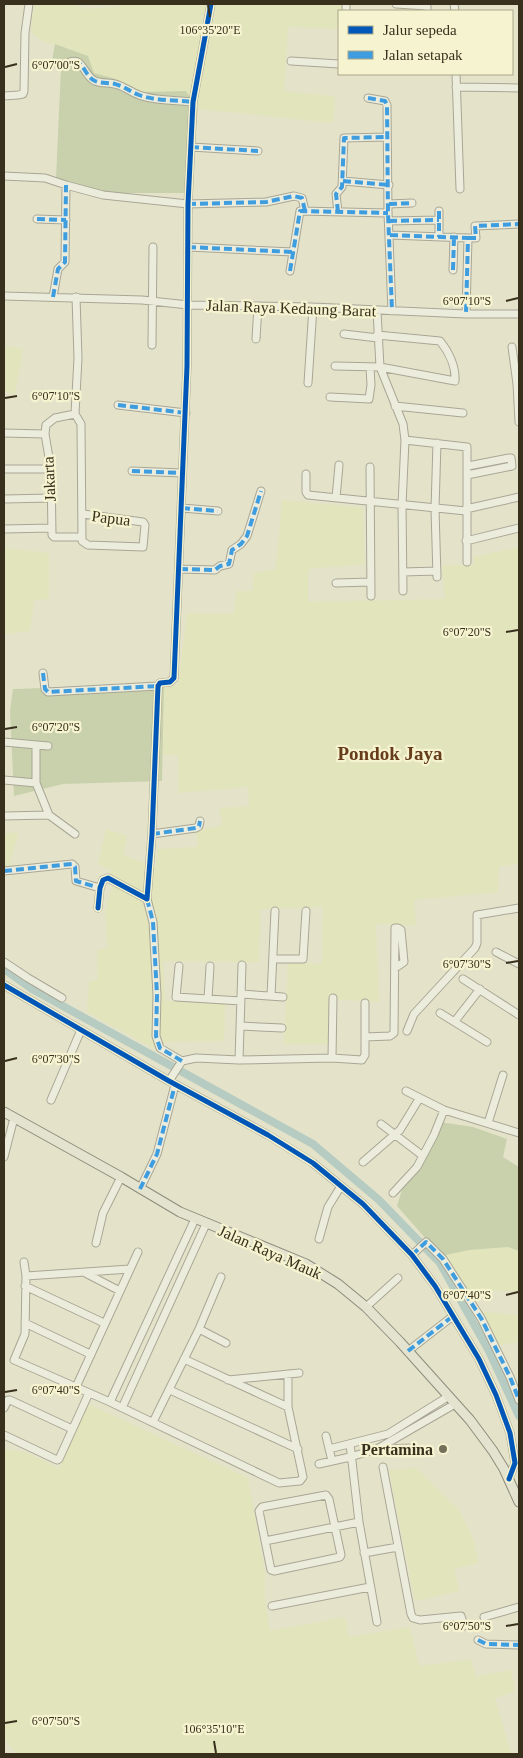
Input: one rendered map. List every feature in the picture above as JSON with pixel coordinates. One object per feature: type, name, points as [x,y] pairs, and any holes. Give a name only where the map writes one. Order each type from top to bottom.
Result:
[{"type":"main road","name":"Jalan Raya Mauk","points":[[4,1112],[180,1212],[306,1264],[338,1284],[366,1307],[449,1396],[493,1451],[519,1501]]},
{"type":"street","points":[[4,96],[18,95],[24,91],[25,33],[29,4]]},
{"type":"street","points":[[42,673],[45,689],[48,692],[158,686],[170,682],[174,678],[186,413],[188,204],[192,102],[211,4]]},
{"type":"street","points":[[396,4],[427,6],[427,10]]},
{"type":"street","points":[[63,66],[75,61],[82,65],[91,79],[96,82],[117,84],[142,96],[192,102]]},
{"type":"street","points":[[291,61],[338,64]]},
{"type":"street","points":[[456,75],[460,189]]},
{"type":"street","points":[[456,87],[519,88]]},
{"type":"street","points":[[368,98],[381,100],[386,103],[392,311]]},
{"type":"street","points":[[338,212],[336,194],[343,182],[344,138],[387,137]]},
{"type":"street","points":[[191,147],[258,151]]},
{"type":"street","points":[[4,176],[45,178],[103,195],[188,204],[266,202],[294,196],[302,198],[305,211]]},
{"type":"street","points":[[343,182],[389,185]]},
{"type":"street","points":[[53,296],[58,269],[65,262],[66,185]]},
{"type":"street","points":[[388,204],[412,203]]},
{"type":"street","points":[[439,210],[439,237]]},
{"type":"street","points":[[290,271],[300,213],[305,211],[388,213]]},
{"type":"street","points":[[37,219],[66,220]]},
{"type":"street","points":[[388,221],[439,220]]},
{"type":"street","points":[[390,235],[476,238],[475,226],[519,224]]},
{"type":"street","points":[[453,270],[454,237]]},
{"type":"street","points":[[466,314],[468,238]]},
{"type":"street","points":[[152,345],[153,247]]},
{"type":"street","points":[[188,247],[293,252]]},
{"type":"street","name":"Jalan Raya Kedaung Barat","points":[[4,296],[76,297],[188,305],[519,314]]},
{"type":"street","name":"Jakarta","points":[[76,297],[78,358],[75,414],[81,424],[83,514],[81,537]]},
{"type":"street","points":[[256,339],[258,306]]},
{"type":"street","points":[[308,383],[313,307]]},
{"type":"street","points":[[377,311],[380,367],[403,424],[405,440],[402,505],[403,591]]},
{"type":"street","points":[[335,366],[380,367],[455,381],[455,372],[446,348],[440,341],[344,334]]},
{"type":"street","points":[[512,347],[517,384],[519,422]]},
{"type":"street","points":[[330,397],[369,399],[371,385],[370,368]]},
{"type":"street","points":[[118,405],[186,413]]},
{"type":"street","points":[[395,406],[463,413]]},
{"type":"street","name":"Jakarta","points":[[51,528],[51,469],[45,434],[46,425],[55,418],[75,414]]},
{"type":"street","points":[[4,434],[45,434]]},
{"type":"street","points":[[405,440],[467,447],[466,562]]},
{"type":"street","points":[[403,572],[437,574],[435,509],[437,443]]},
{"type":"street","points":[[467,475],[512,466],[509,458],[468,466]]},
{"type":"street","points":[[336,498],[339,465]]},
{"type":"street","points":[[370,467],[371,596]]},
{"type":"street","points":[[4,469],[51,469]]},
{"type":"street","points":[[132,471],[182,473]]},
{"type":"street","points":[[306,474],[307,495],[435,509],[466,510],[519,497]]},
{"type":"street","points":[[180,569],[215,570],[220,566],[230,564],[232,550],[241,544],[247,536],[261,491]]},
{"type":"street","points":[[4,498],[51,498]]},
{"type":"street","points":[[182,508],[218,511]]},
{"type":"street","name":"Papua","points":[[81,537],[88,545],[143,548],[145,525],[143,522],[83,514]]},
{"type":"street","points":[[4,529],[51,528],[54,537],[81,537]]},
{"type":"street","points":[[466,541],[519,528]]},
{"type":"street","points":[[336,583],[371,582]]},
{"type":"street","points":[[158,686],[152,834],[146,899],[154,922],[157,995],[156,1036],[160,1048],[180,1064]]},
{"type":"street","points":[[4,742],[48,746]]},
{"type":"street","points":[[36,745],[36,783],[49,816],[75,834]]},
{"type":"street","points":[[4,780],[36,783]]},
{"type":"street","points":[[4,816],[49,816]]},
{"type":"street","points":[[152,834],[196,828],[199,826],[200,821]]},
{"type":"street","points":[[4,871],[72,864],[75,867],[76,881],[100,888]]},
{"type":"street","points":[[98,908],[100,888],[103,880],[108,878],[146,899]]},
{"type":"street","points":[[407,1031],[414,1014],[475,948],[477,943],[477,914],[519,908]]},
{"type":"street","points":[[273,959],[300,960],[304,958],[306,910]]},
{"type":"street","points":[[271,996],[275,911]]},
{"type":"street","points":[[365,1037],[390,1036],[394,1034],[395,928],[398,928],[401,930],[405,959],[403,964],[395,968]]},
{"type":"street","points":[[496,952],[518,963]]},
{"type":"street","points":[[4,962],[62,998]]},
{"type":"street","points":[[240,1060],[242,965]]},
{"type":"street","points":[[179,966],[176,997],[208,999],[283,997]]},
{"type":"street","points":[[208,999],[210,966]]},
{"type":"street","points":[[463,979],[480,988],[519,1015]]},
{"type":"street","points":[[4,985],[268,1135],[313,1163],[362,1204],[414,1253],[480,1359],[496,1395],[510,1434],[515,1463],[509,1479]]},
{"type":"street","points":[[455,1021],[480,988]]},
{"type":"street","points":[[332,1058],[333,998]]},
{"type":"street","points":[[140,1189],[156,1154],[172,1081],[180,1064],[196,1058],[240,1060],[332,1058],[362,1060],[364,1059],[365,1003]]},
{"type":"street","points":[[440,1013],[487,1042]]},
{"type":"street","points":[[240,1026],[282,1028]]},
{"type":"street","points":[[51,1100],[81,1030]]},
{"type":"street","points":[[488,1123],[503,1076]]},
{"type":"street","points":[[406,1091],[444,1110],[519,1133]]},
{"type":"street","points":[[363,1162],[403,1126],[419,1098]]},
{"type":"street","points":[[393,1193],[413,1173],[434,1135],[444,1110]]},
{"type":"street","points":[[4,1157],[14,1118]]},
{"type":"street","points":[[381,1124],[423,1156]]},
{"type":"street","points":[[96,1244],[103,1213],[121,1177]]},
{"type":"street","points":[[319,1239],[328,1207],[341,1186]]},
{"type":"street","points":[[110,1402],[195,1219]]},
{"type":"street","points":[[122,1408],[206,1224]]},
{"type":"street","points":[[414,1253],[426,1242],[443,1259],[481,1318],[510,1377],[519,1400]]},
{"type":"street","points":[[76,1387],[138,1252]]},
{"type":"street","points":[[24,1262],[26,1276],[25,1334],[14,1360],[110,1402],[279,1483],[302,1480],[298,1449],[288,1407],[288,1374]]},
{"type":"street","points":[[26,1276],[130,1269]]},
{"type":"street","points":[[85,1273],[120,1291]]},
{"type":"street","points":[[153,1422],[199,1329],[221,1278]]},
{"type":"street","points":[[366,1307],[398,1278]]},
{"type":"street","points":[[25,1286],[104,1323]]},
{"type":"street","points":[[408,1351],[454,1316]]},
{"type":"street","points":[[25,1323],[90,1354]]},
{"type":"street","points":[[199,1329],[226,1343]]},
{"type":"street","points":[[184,1359],[288,1407]]},
{"type":"street","points":[[227,1380],[300,1373]]},
{"type":"street","points":[[170,1390],[298,1449]]},
{"type":"street","points":[[4,1435],[57,1460],[60,1458],[89,1393]]},
{"type":"street","points":[[377,1449],[449,1396]]},
{"type":"street","points":[[4,1408],[8,1400],[10,1400],[72,1429]]},
{"type":"street","points":[[329,1449],[390,1438],[455,1404]]},
{"type":"street","points":[[326,1436],[332,1461]]},
{"type":"street","points":[[350,1444],[359,1522],[377,1622]]},
{"type":"street","points":[[319,1464],[377,1449],[413,1448]]},
{"type":"street","points":[[384,1467],[413,1618],[420,1620],[460,1616],[464,1626]]},
{"type":"street","points":[[326,1495],[329,1496],[335,1527],[340,1558],[274,1571],[270,1567],[259,1511],[262,1507],[326,1495]]},
{"type":"street","points":[[265,1541],[359,1522]]},
{"type":"street","points":[[364,1554],[398,1547]]},
{"type":"street","points":[[272,1606],[370,1587]]},
{"type":"street","points":[[484,1617],[519,1607]]},
{"type":"street","points":[[478,1640],[486,1644],[519,1645]]},
{"type":"green space","points":[[35,4],[72,4],[86,9],[123,6],[124,4],[343,4],[343,10],[338,10],[338,29],[288,27],[284,91],[335,96],[333,123],[198,109],[186,91],[139,92],[116,79],[94,73],[69,48],[42,41],[31,32]]},
{"type":"green space","points":[[55,44],[88,56],[94,73],[116,79],[139,92],[186,91],[198,109],[195,136],[188,141],[188,193],[101,193],[56,178],[61,69],[51,67]]},
{"type":"green space","points":[[4,346],[23,349],[15,395],[4,391]]},
{"type":"green space","points":[[282,500],[363,508],[364,564],[308,569],[308,602],[445,599],[442,565],[474,565],[474,557],[519,547],[519,864],[499,866],[498,892],[414,900],[416,925],[376,924],[379,1002],[330,999],[328,1044],[284,1044],[288,962],[322,964],[323,907],[260,909],[259,962],[163,961],[165,1001],[225,1004],[224,1041],[165,1042],[160,1052],[87,1012],[89,981],[98,980],[97,950],[108,948],[105,912],[113,882],[107,880],[111,870],[98,864],[106,829],[127,836],[123,855],[156,867],[157,849],[198,847],[196,830],[222,826],[220,808],[249,806],[248,787],[178,793],[178,755],[163,755],[164,684],[178,686],[187,613],[234,614],[237,591],[253,591],[253,573],[276,569]]},
{"type":"green space","points":[[4,548],[49,553],[49,599],[34,600],[30,631],[4,634]]},
{"type":"green space","points":[[164,684],[162,781],[63,784],[14,796],[10,711],[13,689]]},
{"type":"green space","points":[[4,833],[19,833],[11,858],[10,869],[4,869]]},
{"type":"green space","points":[[440,1122],[473,1127],[507,1139],[503,1157],[519,1167],[519,1251],[508,1247],[469,1250],[441,1256],[397,1206],[404,1183]]},
{"type":"green space","points":[[508,1247],[519,1251],[519,1283],[517,1292],[462,1289],[441,1256],[469,1250]]},
{"type":"green space","points":[[473,1311],[519,1315],[519,1342],[491,1346]]},
{"type":"green space","points":[[88,1404],[248,1478],[265,1574],[265,1600],[270,1631],[345,1617],[349,1637],[410,1627],[419,1666],[471,1659],[476,1677],[511,1670],[515,1691],[495,1698],[511,1754],[18,1754],[4,1739],[4,1449],[28,1453],[59,1469]]},
{"type":"green space","points":[[416,1468],[459,1510],[473,1538],[478,1563],[454,1569],[459,1591],[415,1601],[389,1470]]},
{"type":"waterway","points":[[4,969],[32,989],[313,1144],[379,1200],[440,1263],[489,1351],[519,1416]]},
{"type":"marked path","points":[[63,66],[75,61],[95,81],[115,84],[145,97],[193,102]]},
{"type":"marked path","points":[[368,98],[385,101],[387,105],[388,213],[392,311]]},
{"type":"marked path","points":[[338,212],[336,194],[342,187],[344,138],[387,137]]},
{"type":"marked path","points":[[191,147],[258,151]]},
{"type":"marked path","points":[[343,181],[389,185]]},
{"type":"marked path","points":[[53,297],[58,269],[65,262],[66,185]]},
{"type":"marked path","points":[[188,204],[266,202],[294,196],[302,198],[305,211]]},
{"type":"marked path","points":[[389,204],[412,203]]},
{"type":"marked path","points":[[290,271],[300,211],[388,213]]},
{"type":"marked path","points":[[439,211],[439,237]]},
{"type":"marked path","points":[[37,219],[66,220]]},
{"type":"marked path","points":[[389,221],[439,220]]},
{"type":"marked path","points":[[468,238],[476,238],[475,226],[519,224]]},
{"type":"marked path","points":[[390,235],[468,238],[466,314]]},
{"type":"marked path","points":[[453,270],[454,237]]},
{"type":"marked path","points":[[188,247],[293,252]]},
{"type":"marked path","points":[[118,405],[186,413]]},
{"type":"marked path","points":[[132,471],[182,473]]},
{"type":"marked path","points":[[180,569],[215,570],[220,566],[229,564],[232,550],[241,544],[247,536],[261,491]]},
{"type":"marked path","points":[[182,508],[218,511]]},
{"type":"marked path","points":[[43,673],[45,689],[48,692],[158,686]]},
{"type":"marked path","points":[[152,834],[196,828],[199,826],[200,821]]},
{"type":"marked path","points":[[4,871],[72,864],[75,867],[76,881],[100,888]]},
{"type":"marked path","points":[[147,899],[153,922],[157,995],[156,1036],[160,1048],[182,1061]]},
{"type":"marked path","points":[[140,1189],[157,1154],[175,1085]]},
{"type":"marked path","points":[[412,1255],[426,1242],[443,1259],[481,1318],[510,1377],[519,1400]]},
{"type":"marked path","points":[[408,1351],[453,1316]]},
{"type":"marked path","points":[[478,1640],[486,1644],[519,1645]]},
{"type":"cycle path","points":[[98,908],[100,888],[103,880],[108,878],[147,899],[152,834],[158,686],[160,683],[170,682],[174,678],[187,366],[188,204],[193,102],[211,4]]},
{"type":"cycle path","points":[[4,985],[169,1081],[268,1135],[313,1163],[363,1204],[412,1255],[435,1286],[479,1359],[496,1395],[510,1433],[515,1463],[509,1479]]},
{"type":"place","name":"Pertamina","points":[[443,1449]]},
{"type":"district","name":"Pondok Jaya","points":[[390,753]]}]
